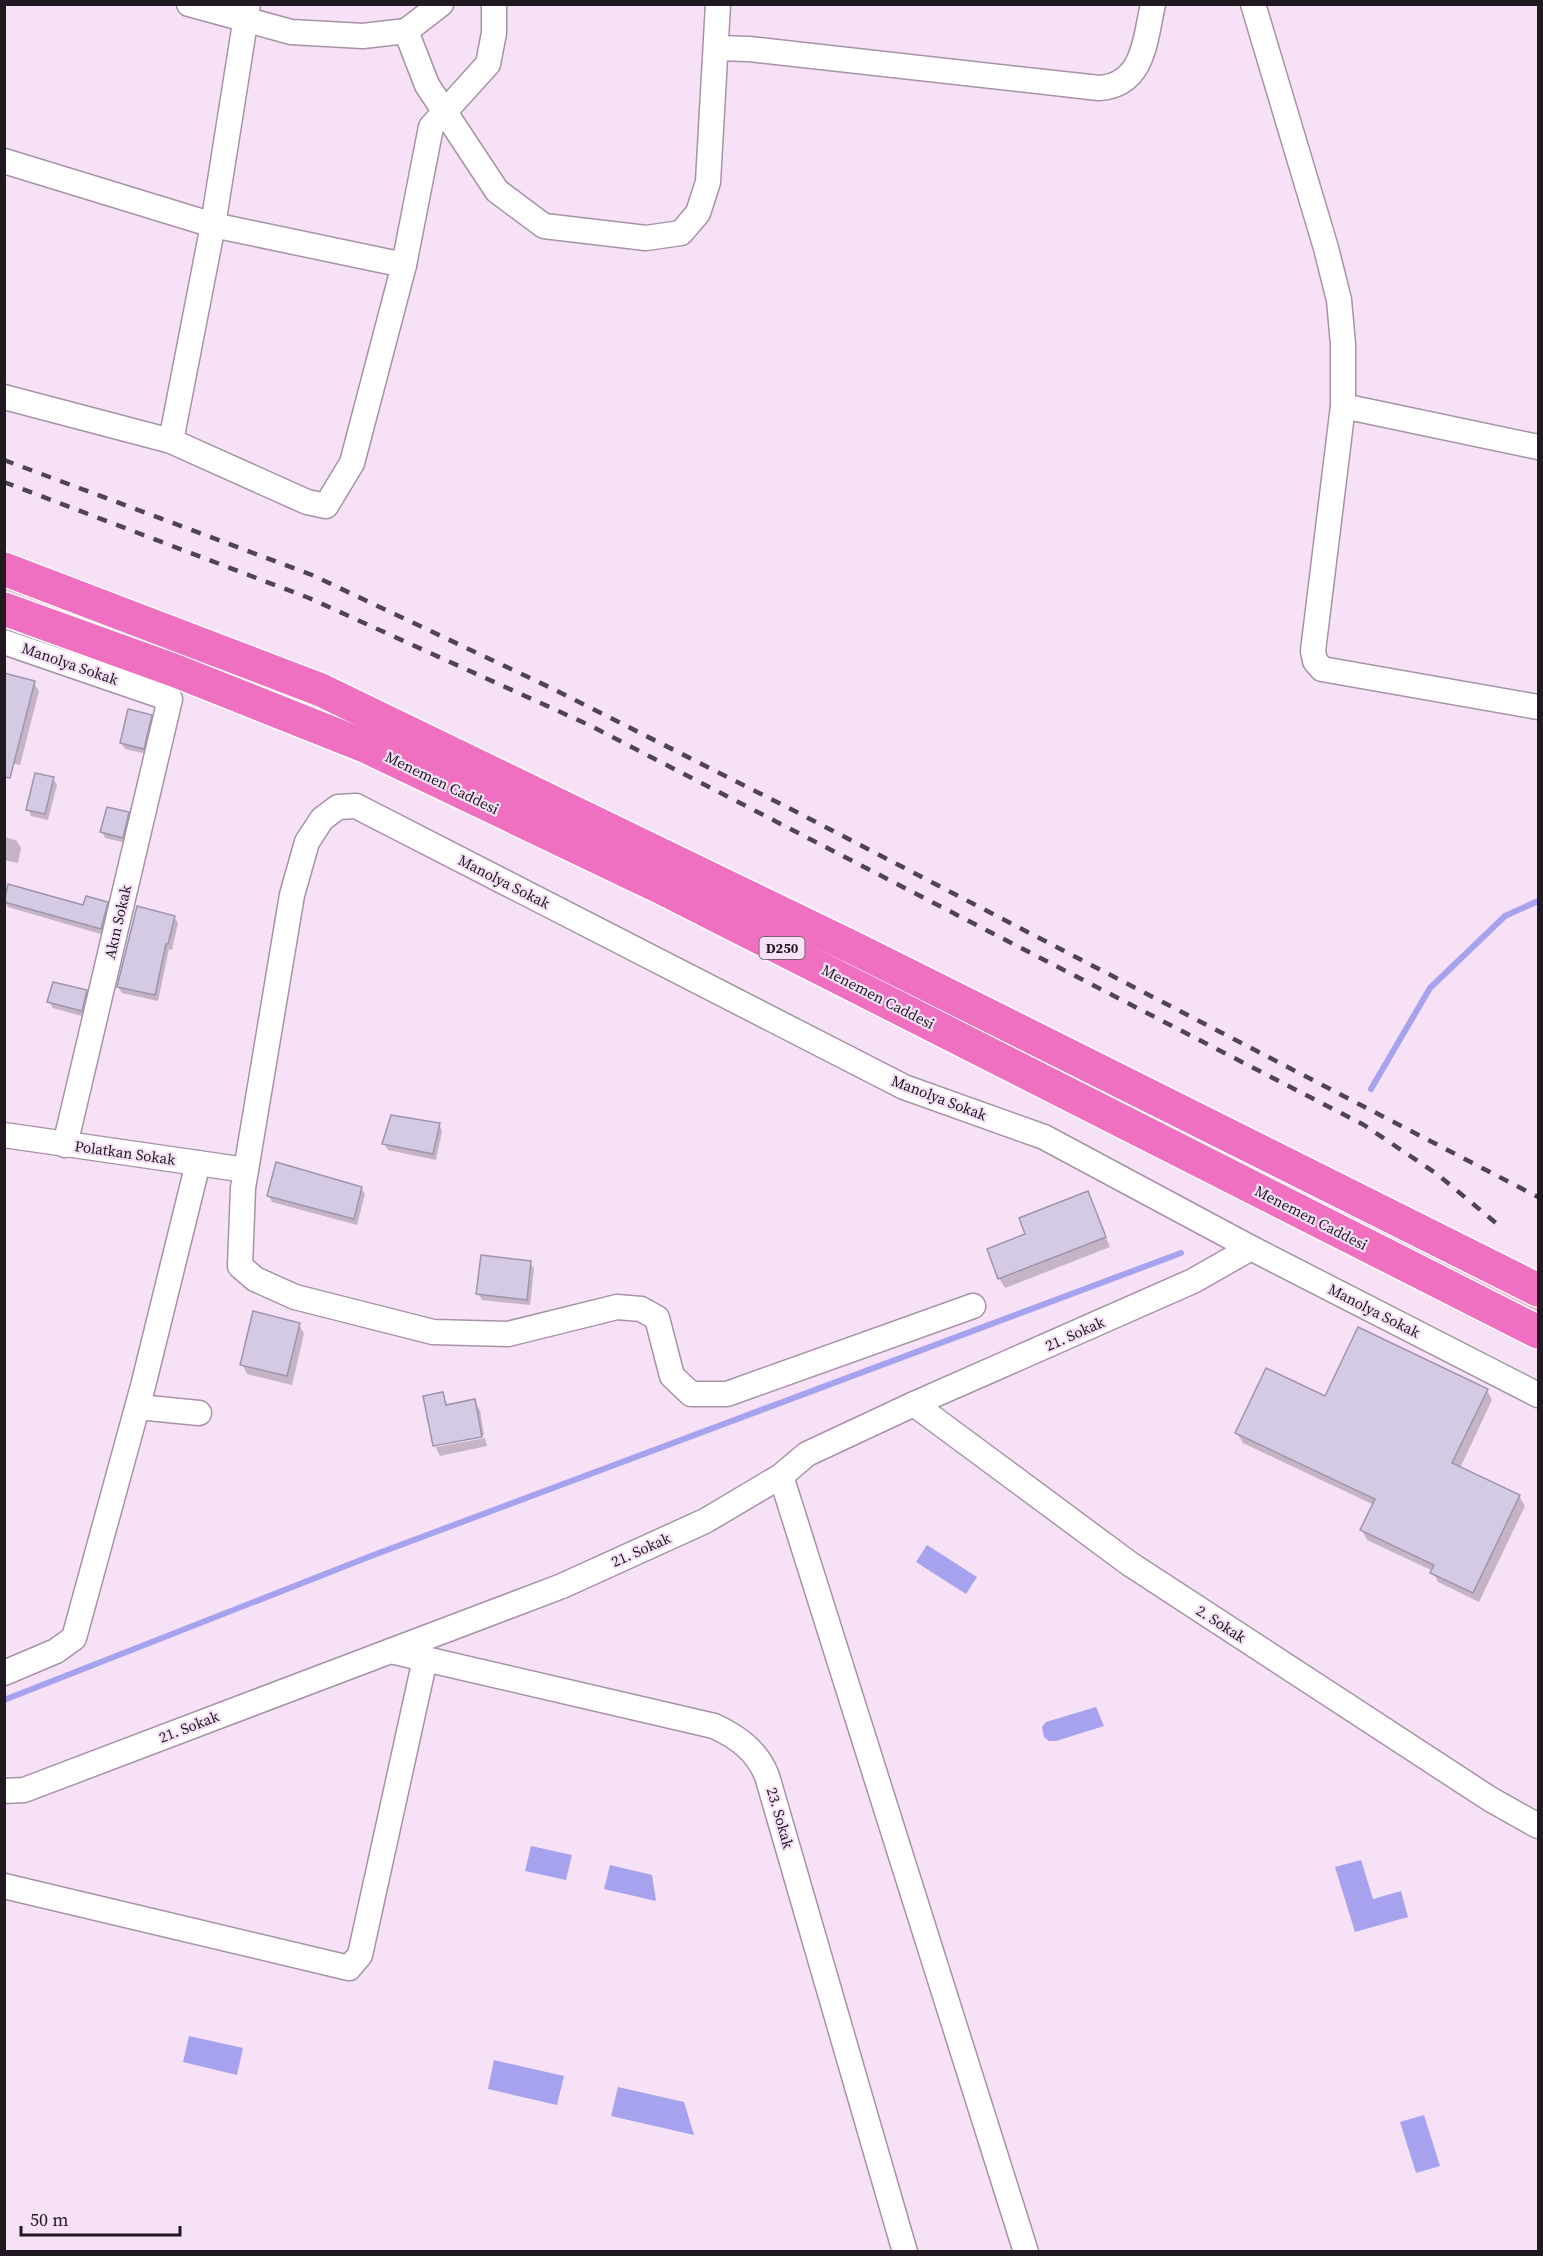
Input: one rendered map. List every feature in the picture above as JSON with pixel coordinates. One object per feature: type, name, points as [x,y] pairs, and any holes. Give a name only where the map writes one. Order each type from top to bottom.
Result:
[{"type":"highway","name":"Menemen Caddesi","points":[[4,569],[321,690],[856,949],[1539,1290]]},
{"type":"highway","name":"Menemen Caddesi","points":[[4,609],[176,671],[367,747],[783,949],[1539,1332]]},
{"type":"street","points":[[189,4],[247,12],[291,32],[363,36],[406,31],[441,4]]},
{"type":"street","points":[[4,397],[171,441],[307,502],[326,506],[352,463],[404,265],[431,127],[488,64],[494,33],[494,4]]},
{"type":"street","points":[[406,31],[428,84],[497,192],[544,226],[646,238],[681,233],[698,213],[708,182],[718,4]]},
{"type":"street","points":[[716,48],[1111,88],[1131,76],[1138,63],[1153,4]]},
{"type":"street","points":[[1253,4],[1326,248],[1339,300],[1343,344],[1342,406],[1313,651],[1315,661],[1322,669],[1539,707]]},
{"type":"street","points":[[171,441],[213,225],[247,12]]},
{"type":"street","points":[[4,161],[213,225],[404,265]]},
{"type":"street","points":[[1342,406],[1539,447]]},
{"type":"street","name":"Manolya Sokak","points":[[4,642],[170,699]]},
{"type":"street","name":"Akın Sokak","points":[[65,1145],[170,699]]},
{"type":"street","name":"Manolya Sokak","points":[[246,1170],[292,895],[307,842],[322,819],[338,807],[356,806],[904,1087],[1044,1137],[1251,1248],[1539,1395]]},
{"type":"street","name":"Polatkan Sokak","points":[[4,1135],[246,1170]]},
{"type":"street","points":[[4,1673],[56,1651],[74,1638],[138,1407],[198,1163]]},
{"type":"street","points":[[246,1170],[243,1188],[240,1266],[255,1279],[295,1297],[433,1332],[508,1334],[617,1307],[641,1309],[657,1318],[672,1376],[691,1394],[727,1394],[973,1306]]},
{"type":"street","name":"21. Sokak","points":[[4,1791],[24,1790],[562,1586],[705,1521],[781,1476],[807,1454],[914,1404],[1193,1281],[1251,1248]]},
{"type":"street","name":"2. Sokak","points":[[914,1404],[1130,1564],[1490,1799],[1539,1826]]},
{"type":"street","points":[[138,1407],[199,1413]]},
{"type":"street","points":[[781,1476],[1026,2252]]},
{"type":"street","name":"23. Sokak","points":[[391,1651],[714,1726],[736,1738],[756,1755],[767,1776],[905,2252]]},
{"type":"street","points":[[4,1886],[349,1968],[360,1955],[425,1659]]},
{"type":"shaded area","points":[[5,585],[322,703],[1538,1302],[1538,1314],[871,976],[5,595]]},
{"type":"shaded area","points":[[927,1545],[977,1577],[966,1594],[916,1562]]},
{"type":"shaded area","points":[[1096,1707],[1104,1726],[1056,1741],[1049,1741],[1044,1737],[1042,1727],[1046,1722]]},
{"type":"shaded area","points":[[531,1846],[572,1855],[566,1880],[525,1871]]},
{"type":"shaded area","points":[[1361,1860],[1373,1899],[1401,1891],[1408,1917],[1355,1932],[1335,1867]]},
{"type":"shaded area","points":[[610,1865],[652,1875],[656,1901],[604,1889]]},
{"type":"shaded area","points":[[189,2036],[243,2048],[237,2075],[183,2062]]},
{"type":"shaded area","points":[[494,2060],[564,2076],[557,2105],[488,2089]]},
{"type":"shaded area","points":[[618,2087],[684,2102],[694,2135],[611,2116]]},
{"type":"shaded area","points":[[1424,2115],[1440,2166],[1416,2173],[1400,2122]]},
{"type":"building","points":[[4,673],[35,681],[10,778],[4,777]]},
{"type":"building","points":[[128,709],[152,715],[144,749],[120,743]]},
{"type":"building","points":[[35,773],[54,777],[45,814],[26,810]]},
{"type":"building","points":[[107,807],[129,812],[123,838],[100,832]]},
{"type":"building","points":[[8,884],[83,905],[86,896],[108,902],[101,929],[4,902]]},
{"type":"building","points":[[137,906],[175,916],[168,944],[166,944],[155,995],[117,987]]},
{"type":"building","points":[[53,982],[87,990],[82,1011],[47,1002]]},
{"type":"building","points":[[391,1115],[440,1123],[433,1154],[382,1144]]},
{"type":"building","points":[[276,1162],[362,1187],[354,1219],[267,1196]]},
{"type":"building","points":[[1088,1191],[1106,1237],[998,1279],[987,1249],[1025,1234],[1019,1218]]},
{"type":"building","points":[[481,1255],[531,1261],[527,1300],[476,1294]]},
{"type":"building","points":[[253,1311],[300,1323],[287,1376],[240,1365]]},
{"type":"building","points":[[1358,1327],[1488,1389],[1452,1463],[1520,1495],[1473,1593],[1430,1573],[1434,1565],[1360,1530],[1375,1499],[1235,1433],[1266,1368],[1325,1396]]},
{"type":"building","points":[[443,1392],[446,1405],[475,1399],[482,1437],[433,1446],[423,1396]]},
{"type":"waterway","points":[[1371,1089],[1430,988],[1505,916],[1538,901]]},
{"type":"waterway","points":[[4,1700],[371,1556],[1181,1253]]},
{"type":"railway","points":[[4,460],[312,575],[549,687],[785,806],[1538,1197]]},
{"type":"railway","points":[[4,482],[309,598],[589,725],[1364,1125],[1437,1174],[1496,1223]]}]
